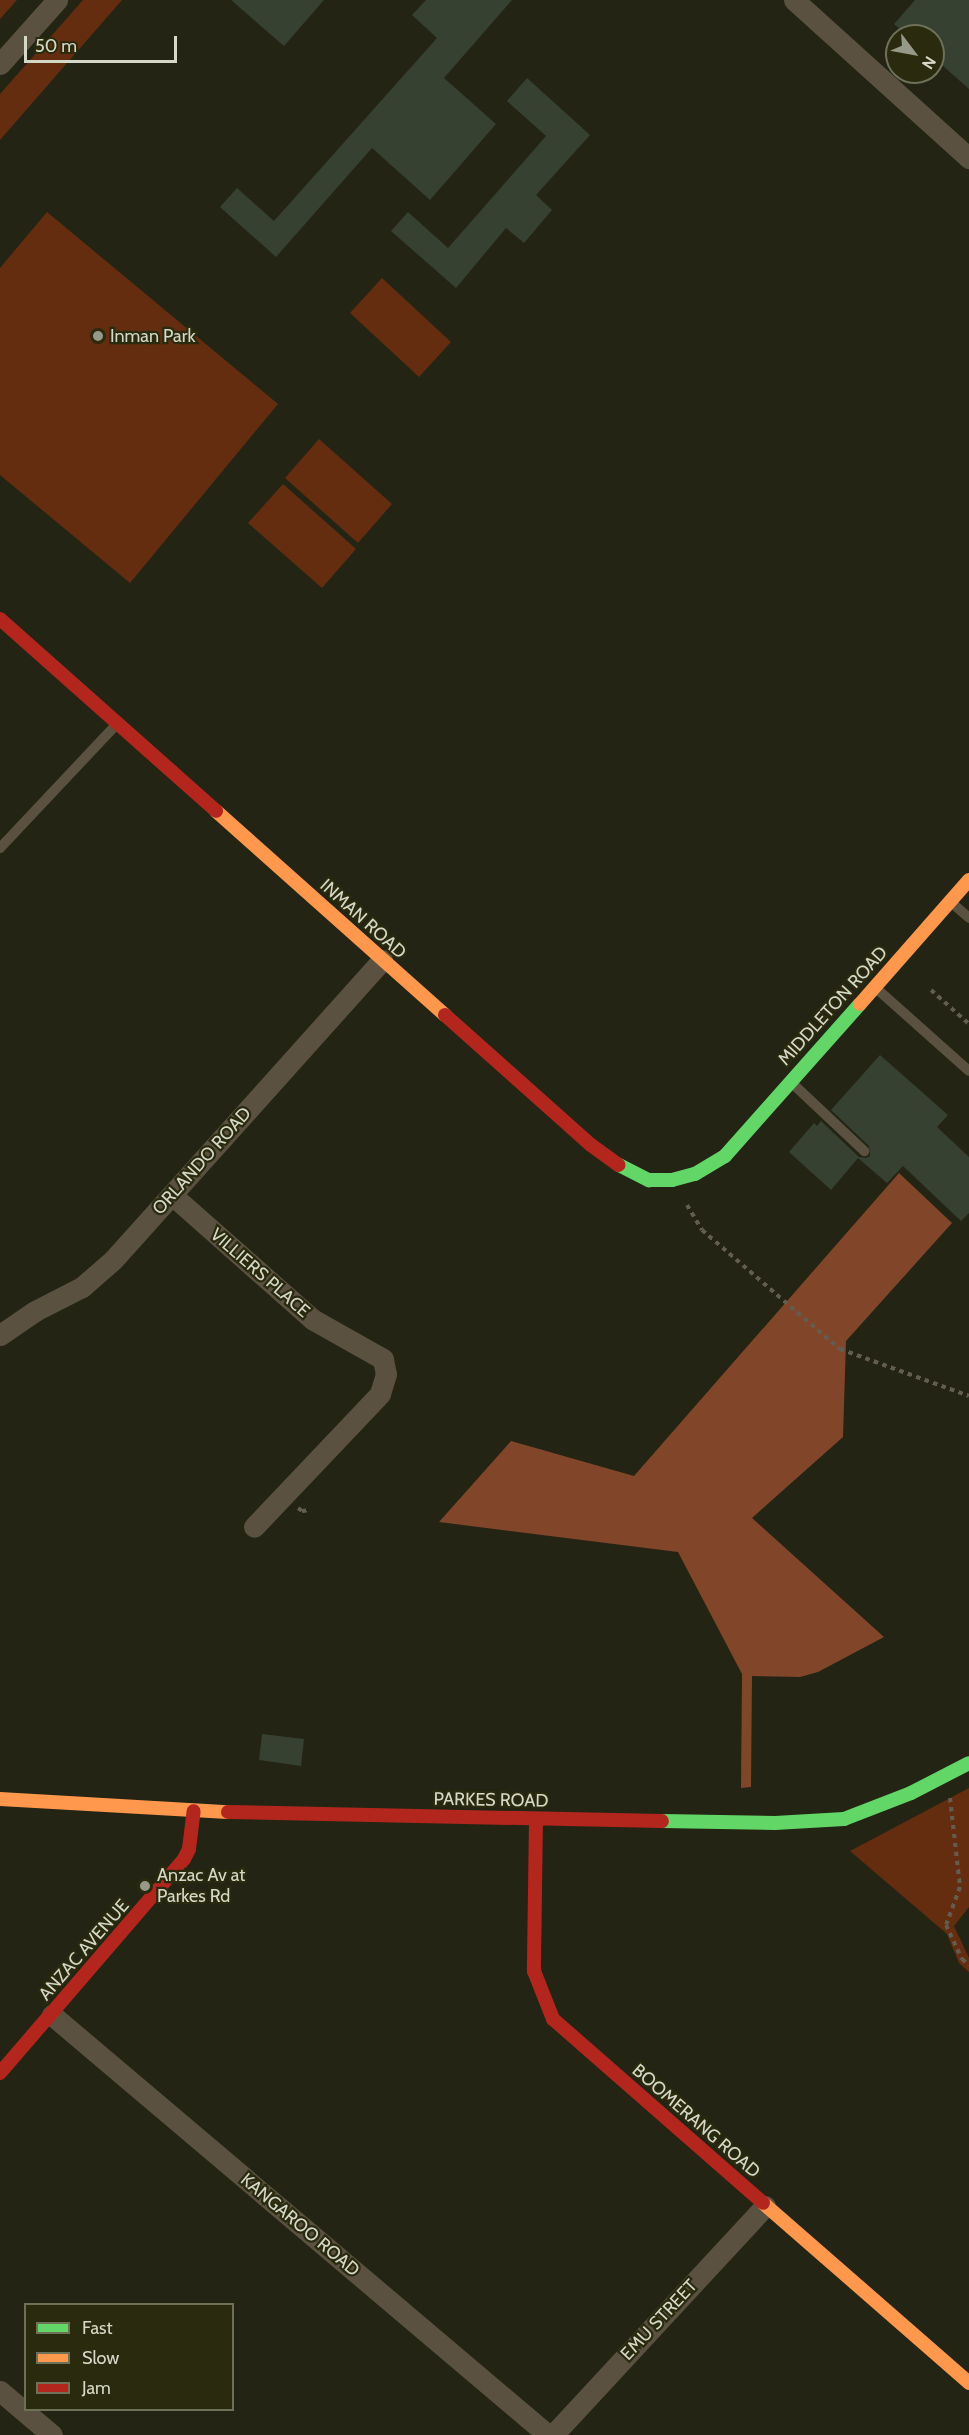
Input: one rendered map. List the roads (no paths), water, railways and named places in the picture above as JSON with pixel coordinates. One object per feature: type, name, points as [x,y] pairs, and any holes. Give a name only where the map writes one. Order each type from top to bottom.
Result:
[{"type":"street","points":[[0,64],[57,0]]},
{"type":"street","points":[[794,0],[969,158]]},
{"type":"street","name":"INMAN ROAD","points":[[0,619],[591,1145],[629,1172],[649,1180],[672,1180],[695,1174],[725,1156]]},
{"type":"street","name":"MIDDLETON ROAD","points":[[725,1156],[969,880]]},
{"type":"street","name":"ORLANDO ROAD","points":[[0,1335],[35,1311],[82,1287],[113,1260],[382,960]]},
{"type":"street","name":"VILLIERS PLACE","points":[[172,1196],[312,1319],[383,1359],[386,1374],[380,1394],[254,1527]]},
{"type":"street","name":"PARKES ROAD","points":[[0,1799],[194,1811],[776,1823],[844,1819],[911,1793],[969,1763]]},
{"type":"street","name":"ANZAC AVENUE","points":[[0,2073],[184,1859],[189,1849],[194,1811]]},
{"type":"street","name":"BOOMERANG ROAD","points":[[536,1819],[534,1971],[553,2019],[969,2383]]},
{"type":"street","name":"KANGAROO ROAD","points":[[52,2015],[548,2435]]},
{"type":"street","name":"EMU STREET","points":[[553,2435],[765,2206]]},
{"type":"street","points":[[0,2391],[52,2435]]},
{"type":"lane","points":[[0,848],[117,723]]},
{"type":"lane","points":[[950,901],[969,918]]},
{"type":"lane","points":[[874,987],[969,1071]]},
{"type":"lane","points":[[790,1082],[864,1151]]},
{"type":"place","name":"Inman Park","points":[[98,336]]},
{"type":"place","name":"Anzac Av at Parkes Rd","points":[[145,1886]]}]
